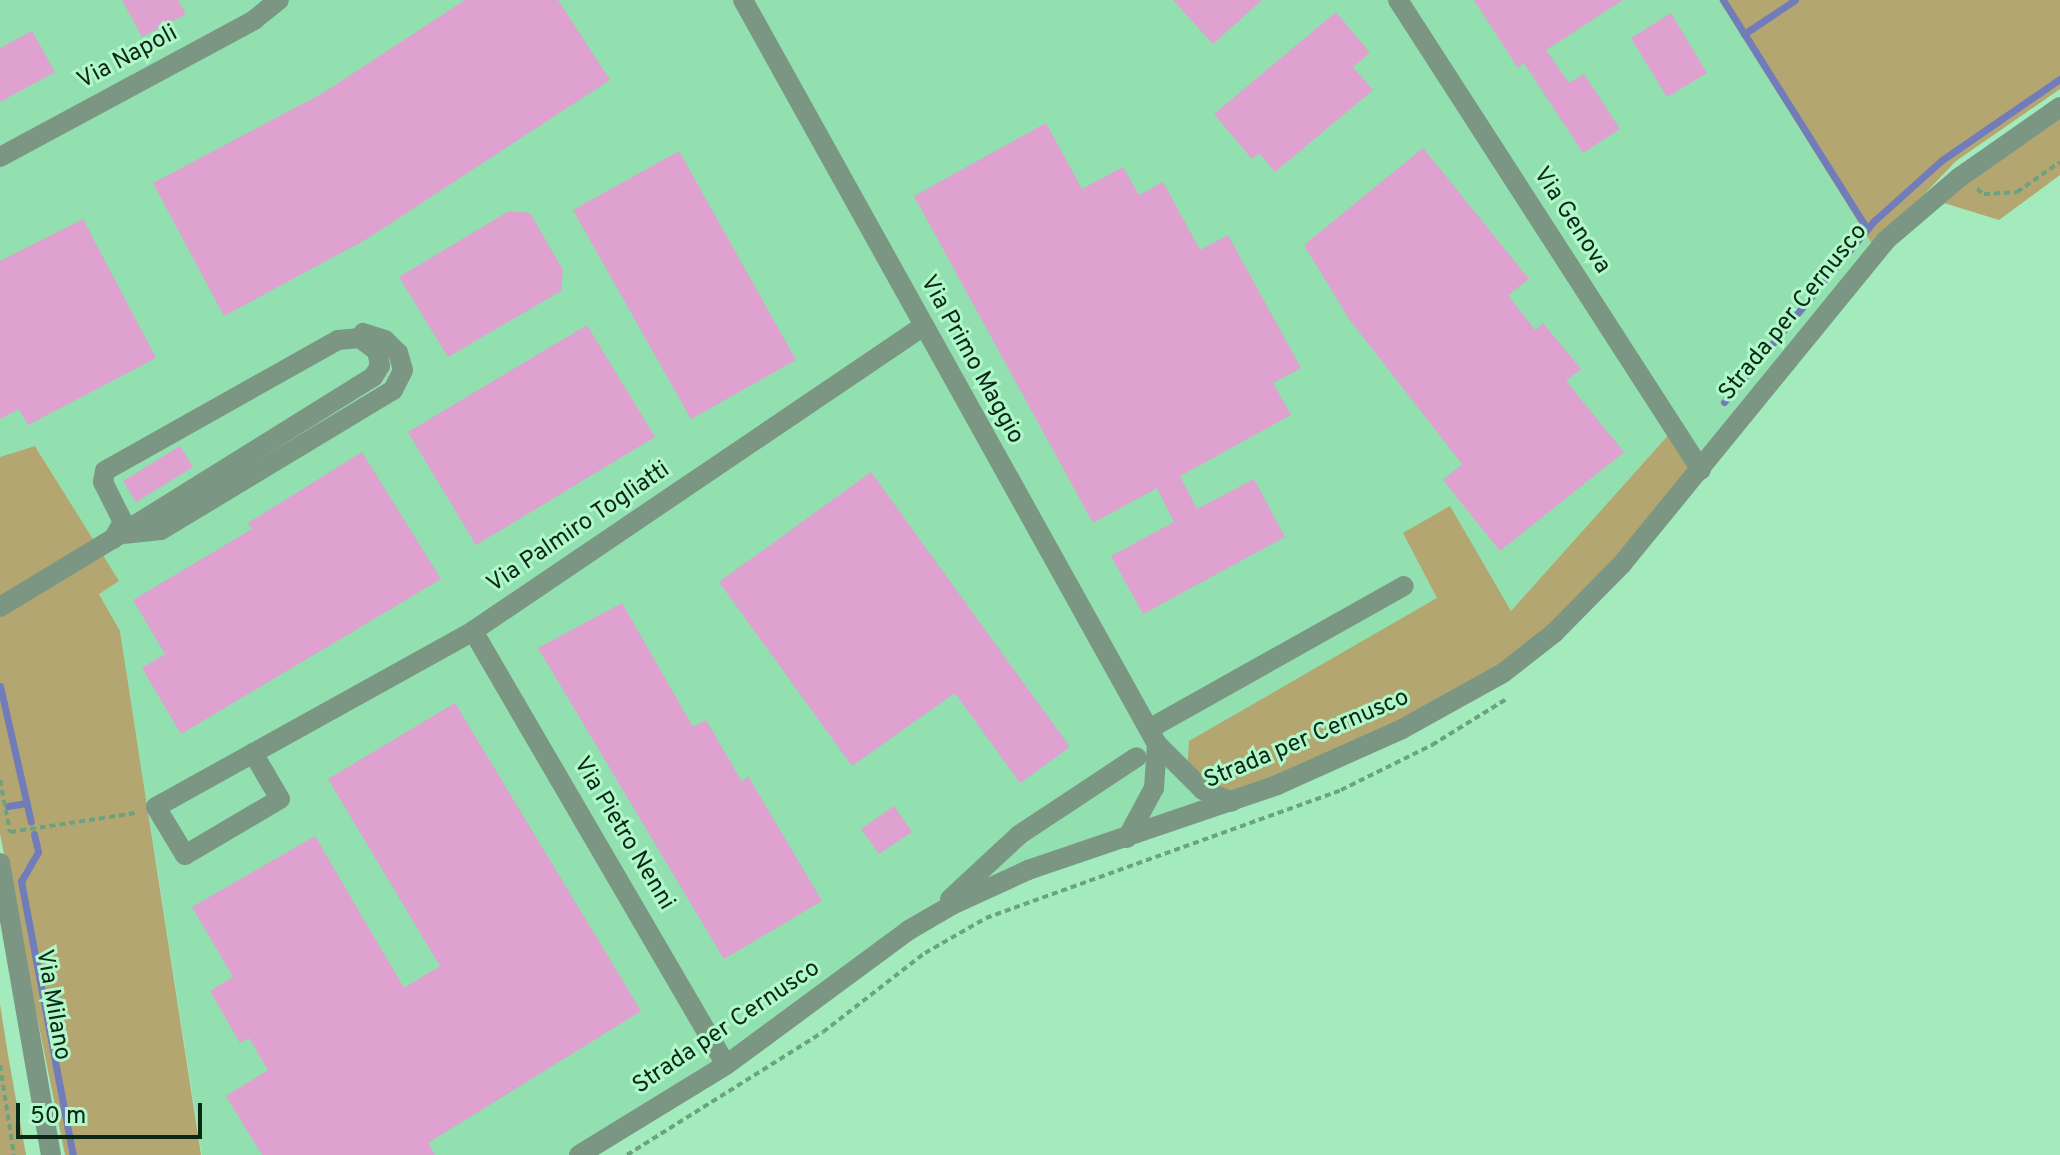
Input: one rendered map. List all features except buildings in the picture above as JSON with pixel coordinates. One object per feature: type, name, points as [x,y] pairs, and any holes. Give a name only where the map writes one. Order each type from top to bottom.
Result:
[{"type":"street","name":"Via Napoli","points":[[0,157],[254,20],[279,0]]},
{"type":"street","name":"Via Primo Maggio","points":[[743,0],[922,327],[1153,737],[1203,790],[1232,802]]},
{"type":"street","name":"Via Genova","points":[[1398,0],[1701,470]]},
{"type":"street","name":"Strada per Cernusco","points":[[579,1155],[726,1065],[931,917],[1018,874],[1232,802],[1373,744],[1503,673],[1587,601],[1701,470],[1846,284],[1926,203],[2060,107]]},
{"type":"street","name":"Via Palmiro Togliatti","points":[[158,810],[156,807],[473,631],[922,327]]},
{"type":"street","points":[[0,607],[116,537],[161,530],[399,383],[402,361],[385,340],[361,333],[338,340],[105,471],[103,482],[123,522],[116,537]]},
{"type":"street","points":[[1183,769],[1192,805],[1184,819],[1165,808],[1154,788],[1153,737],[1404,586]]},
{"type":"street","name":"Via Pietro Nenni","points":[[473,631],[726,1065]]},
{"type":"street","points":[[158,810],[185,855],[280,799],[253,753]]},
{"type":"street","points":[[931,917],[1019,835],[1137,757]]},
{"type":"street","points":[[1127,838],[1154,788]]},
{"type":"street","name":"Via Milano","points":[[0,863],[51,1155]]},
{"type":"path","points":[[1973,196],[2017,192],[2060,162]]},
{"type":"path","points":[[1960,177],[1984,194]]},
{"type":"path","points":[[627,1155],[823,1032],[904,968],[966,928],[1039,895],[1341,790],[1447,737],[1515,692]]},
{"type":"path","points":[[0,780],[10,832],[158,810]]},
{"type":"path","points":[[0,816],[7,815]]},
{"type":"path","points":[[0,1065],[14,1155]]},
{"type":"shaded area","points":[[0,0],[1719,0],[1874,247],[1606,583],[1409,724],[973,892],[583,1155],[202,1155],[120,631],[99,593],[118,581],[36,446],[0,457]]},
{"type":"shaded area","points":[[1719,0],[2060,0],[2060,89],[1956,161],[1874,247]]},
{"type":"shaded area","points":[[2060,109],[2060,175],[1999,220],[1931,199]]},
{"type":"shaded area","points":[[1673,430],[1699,468],[1682,492],[1498,677],[1235,801],[1187,772],[1189,741],[1437,598],[1403,533],[1450,506],[1511,611]]},
{"type":"shaded area","points":[[35,446],[119,581],[99,594],[120,631],[201,1155],[65,1155],[0,834],[0,457]]},
{"type":"shaded area","points":[[0,1004],[8,1055],[26,1155],[0,1155]]},
{"type":"waterway","points":[[1723,0],[1867,229]]},
{"type":"waterway","points":[[1744,34],[1795,0]]},
{"type":"waterway","points":[[1724,402],[1874,221],[1942,160],[2060,79]]},
{"type":"waterway","points":[[0,686],[31,822]]},
{"type":"waterway","points":[[8,806],[27,803]]},
{"type":"waterway","points":[[34,834],[38,852],[21,881],[73,1155]]}]
